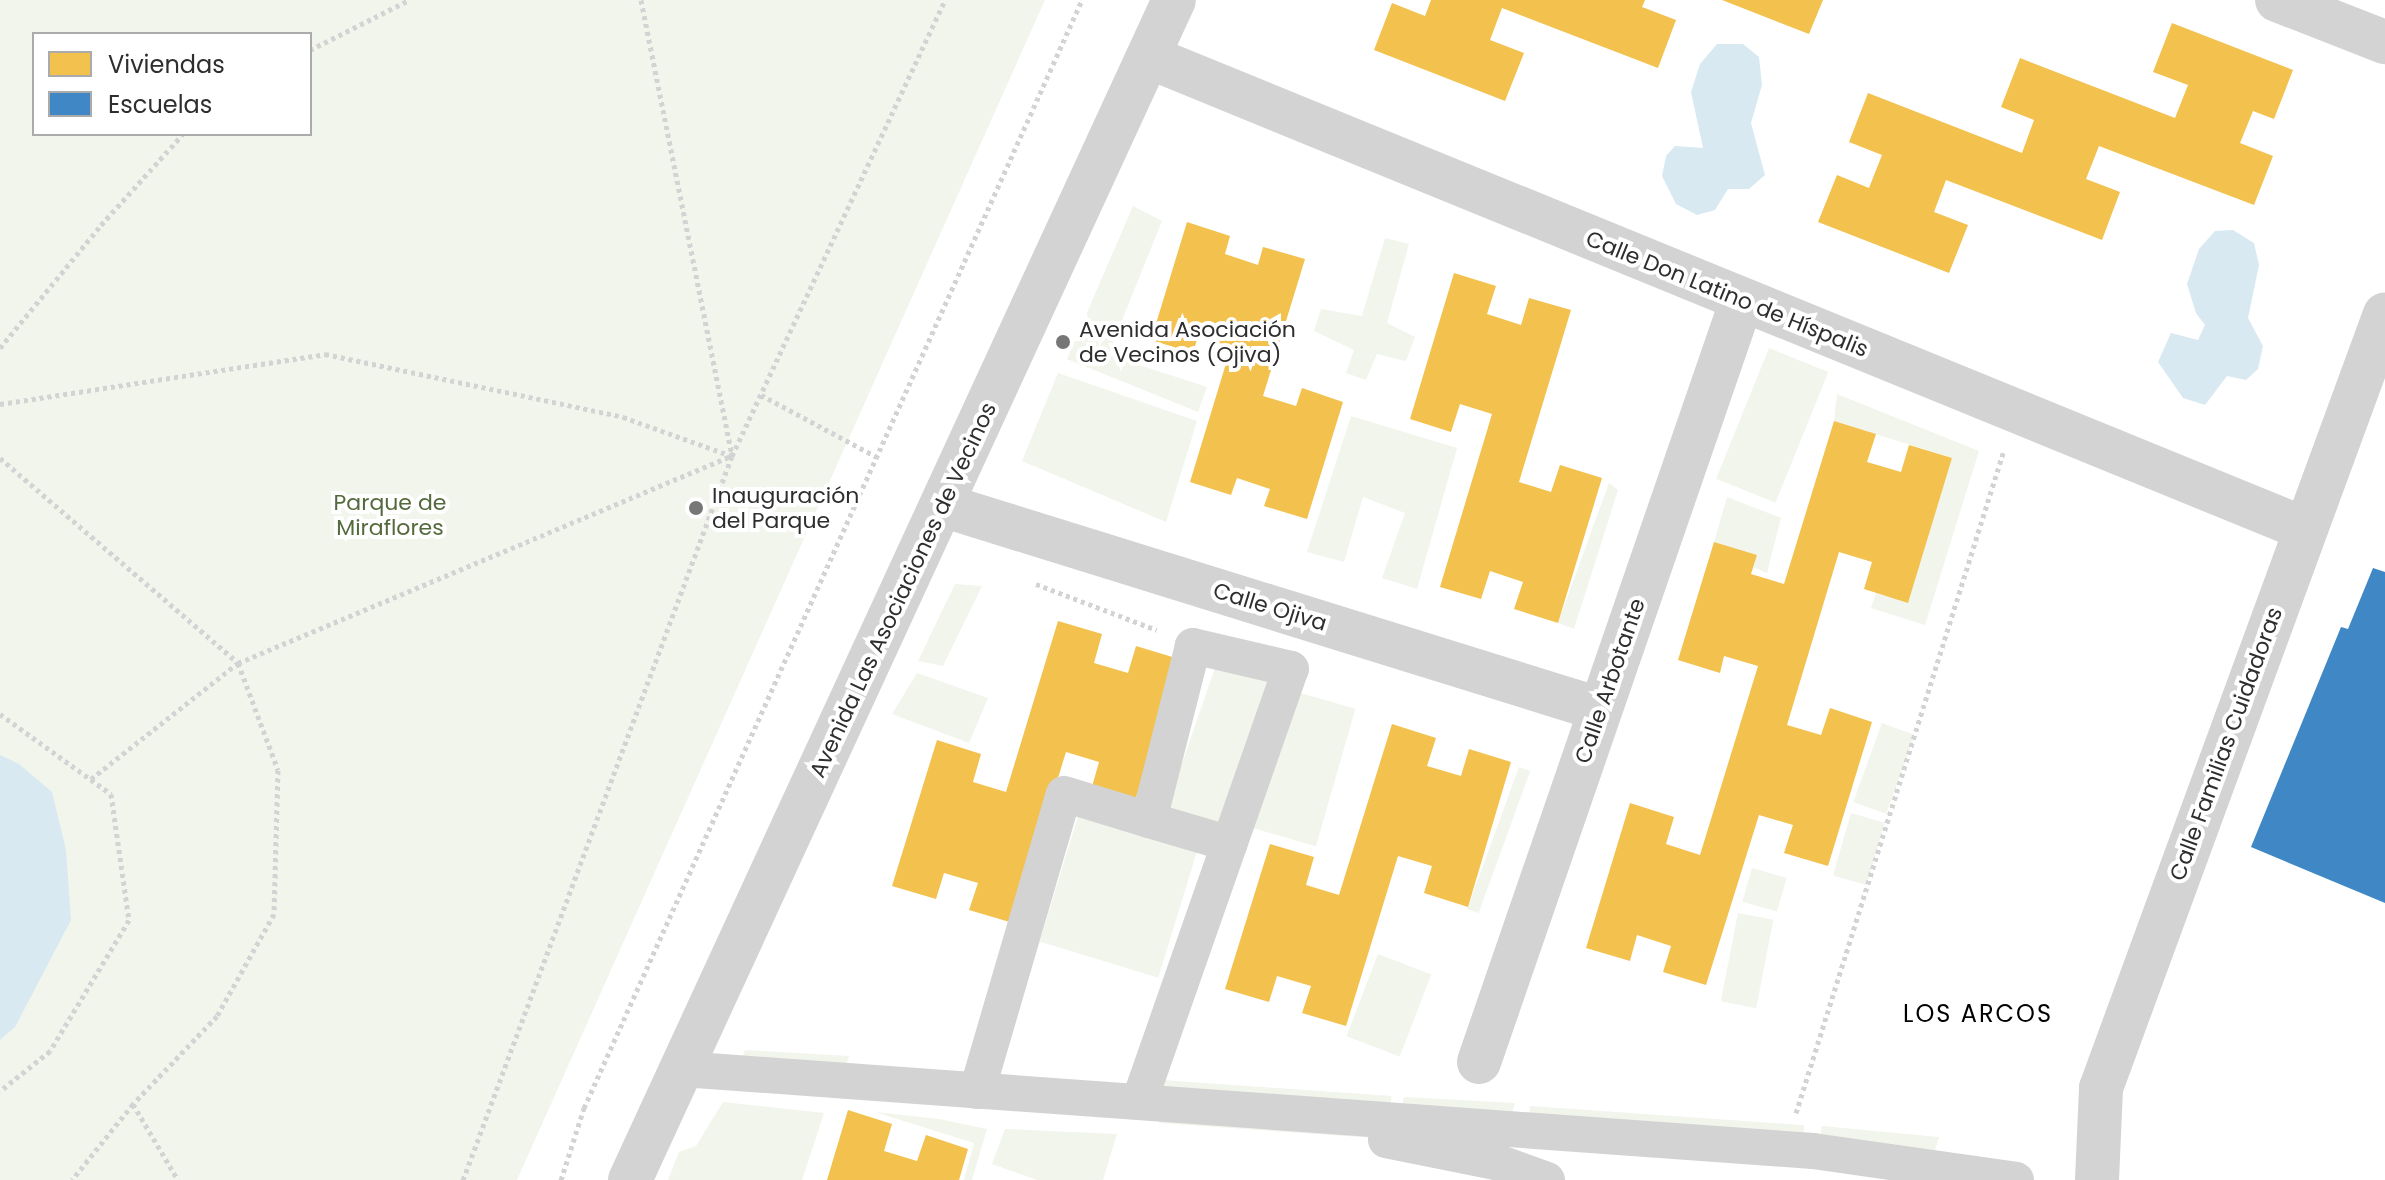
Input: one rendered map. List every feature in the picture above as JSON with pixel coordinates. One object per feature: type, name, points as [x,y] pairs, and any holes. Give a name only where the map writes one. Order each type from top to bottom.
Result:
[{"type":"street","name":"Avenida Las Asociaciones de Vecinos","points":[[630,1180],[1174,0]]},
{"type":"street","points":[[2277,0],[2385,42]]},
{"type":"street","name":"Calle Don Latino de Híspalis","points":[[1149,57],[2305,529]]},
{"type":"street","name":"Calle Arbotante","points":[[1479,1062],[1742,300]]},
{"type":"street","name":"Calle Familias Cuidadoras","points":[[2097,1180],[2101,1088],[2385,314]]},
{"type":"street","name":"Calle Ojiva","points":[[942,505],[1599,709]]},
{"type":"street","points":[[1139,1102],[1291,669],[1193,646],[1149,820]]},
{"type":"street","points":[[977,1091],[1064,794],[1230,844]]},
{"type":"street","points":[[682,1069],[1785,1149],[1938,1175],[2016,1180]]},
{"type":"street","points":[[1385,1121],[1379,1138],[1500,1163],[1547,1180]]},
{"type":"path","points":[[312,49],[409,0]]},
{"type":"path","points":[[641,0],[732,456]]},
{"type":"path","points":[[463,1180],[732,456],[945,0]]},
{"type":"path","points":[[561,1180],[584,1108],[1082,0]]},
{"type":"path","points":[[0,348],[101,225],[181,136]]},
{"type":"path","points":[[0,404],[325,354],[623,417],[732,456]]},
{"type":"path","points":[[761,395],[877,457]]},
{"type":"path","points":[[1785,1149],[1951,611],[2017,411]]},
{"type":"path","points":[[91,779],[238,663],[732,456]]},
{"type":"path","points":[[0,458],[238,663],[278,770],[274,914],[217,1016],[133,1104],[72,1180]]},
{"type":"path","points":[[1028,581],[1206,649]]},
{"type":"path","points":[[0,714],[111,794],[129,920],[50,1051],[0,1091]]},
{"type":"path","points":[[133,1104],[178,1180]]},
{"type":"green space","name":"Parque de Miraflores","points":[[0,0],[1045,0],[517,1180],[0,1180]]},
{"type":"green space","points":[[1133,206],[1162,221],[1108,355],[1207,387],[1198,412],[1067,359]]},
{"type":"green space","points":[[1385,238],[1409,244],[1387,323],[1415,337],[1406,361],[1377,354],[1366,380],[1346,373],[1354,350],[1314,331],[1321,309],[1362,316]]},
{"type":"green space","points":[[1769,348],[1828,372],[1776,503],[1716,479]]},
{"type":"green space","points":[[1058,373],[1197,421],[1166,522],[1022,461]]},
{"type":"green space","points":[[1837,394],[1979,451],[1925,625],[1871,608],[1876,593],[1907,602],[1952,458],[1834,421]]},
{"type":"green space","points":[[1351,416],[1457,448],[1417,589],[1382,578],[1405,513],[1363,497],[1344,562],[1307,552]]},
{"type":"green space","points":[[1609,483],[1618,490],[1574,629],[1558,623]]},
{"type":"green space","points":[[1727,497],[1781,518],[1767,573],[1753,567],[1756,555],[1714,542]]},
{"type":"green space","points":[[955,584],[982,586],[943,666],[918,661]]},
{"type":"green space","points":[[1216,665],[1275,685],[1224,832],[1166,812]]},
{"type":"green space","points":[[917,673],[988,698],[969,743],[892,714]]},
{"type":"green space","points":[[1290,690],[1355,709],[1316,846],[1251,827]]},
{"type":"green space","points":[[1882,723],[1915,735],[1886,814],[1853,802]]},
{"type":"green space","points":[[1519,767],[1530,771],[1479,913],[1467,909]]},
{"type":"green space","points":[[1083,800],[1202,836],[1158,978],[1040,942]]},
{"type":"green space","points":[[1851,813],[1885,823],[1867,885],[1833,875]]},
{"type":"green space","points":[[1752,868],[1787,878],[1777,912],[1742,902]]},
{"type":"green space","points":[[1738,913],[1773,920],[1756,1008],[1721,1001]]},
{"type":"green space","points":[[1378,954],[1431,974],[1400,1057],[1346,1036]]},
{"type":"green space","points":[[745,1050],[849,1056],[836,1097],[731,1088]]},
{"type":"green space","points":[[1162,1080],[1391,1096],[1388,1139],[1159,1123]]},
{"type":"green space","points":[[1404,1097],[1515,1103],[1502,1148],[1394,1137]]},
{"type":"green space","points":[[723,1102],[824,1113],[802,1180],[668,1180],[679,1152],[696,1146]]},
{"type":"green space","points":[[1530,1106],[1804,1125],[1801,1167],[1527,1148]]},
{"type":"green space","points":[[875,1112],[939,1119],[987,1129],[972,1180],[964,1180],[974,1143]]},
{"type":"green space","points":[[1822,1126],[1939,1137],[1927,1177],[1820,1137]]},
{"type":"green space","points":[[1005,1129],[1117,1134],[1103,1180],[1037,1180],[992,1164]]},
{"type":"shaded area","points":[[1717,44],[1743,44],[1759,57],[1762,85],[1751,123],[1765,175],[1749,189],[1728,189],[1715,210],[1697,215],[1676,204],[1662,176],[1666,156],[1675,146],[1703,148],[1691,92],[1700,64]]},
{"type":"shaded area","points":[[2233,230],[2254,243],[2259,265],[2248,318],[2263,346],[2258,369],[2246,380],[2227,376],[2205,405],[2183,398],[2158,362],[2171,333],[2198,340],[2205,325],[2196,313],[2187,284],[2199,249],[2215,231]]},
{"type":"shaded area","points":[[0,755],[19,764],[52,792],[66,850],[71,920],[15,1027],[0,1040]]},
{"type":"building: Viviendas","points":[[1431,0],[1645,0],[1642,7],[1676,20],[1658,68],[1502,8],[1490,40],[1524,53],[1505,101],[1374,50],[1392,3],[1425,16]]},
{"type":"building: Viviendas","points":[[1722,0],[1823,0],[1809,34]]},
{"type":"building: Viviendas","points":[[2172,23],[2293,70],[2274,119],[2253,111],[2240,143],[2273,156],[2254,205],[2099,146],[2086,179],[2120,192],[2102,240],[1946,180],[1934,212],[1968,225],[1949,273],[1818,222],[1837,175],[1869,188],[1882,155],[1849,142],[1868,93],[2022,153],[2034,120],[2001,107],[2020,58],[2175,118],[2188,85],[2153,72]]},
{"type":"building: Viviendas","points":[[1187,222],[1230,236],[1225,254],[1258,265],[1263,247],[1305,259],[1263,396],[1296,406],[1302,388],[1343,402],[1307,519],[1264,506],[1270,489],[1237,478],[1231,495],[1190,482],[1231,347],[1198,336],[1193,353],[1151,340]]},
{"type":"building: Viviendas","points":[[1454,273],[1496,286],[1487,314],[1521,325],[1529,298],[1571,310],[1519,482],[1551,492],[1560,465],[1602,478],[1558,623],[1514,609],[1523,582],[1490,571],[1481,599],[1440,587],[1492,414],[1460,404],[1451,432],[1410,419]]},
{"type":"building: Viviendas","points":[[1834,421],[1876,434],[1867,462],[1901,472],[1909,445],[1952,458],[1908,603],[1864,589],[1872,562],[1839,552],[1787,725],[1821,735],[1830,708],[1872,722],[1828,866],[1784,853],[1793,825],[1759,815],[1706,985],[1663,972],[1671,946],[1637,935],[1630,961],[1586,948],[1630,803],[1674,817],[1666,844],[1700,855],[1758,666],[1724,656],[1720,673],[1678,660],[1714,542],[1757,555],[1751,574],[1784,584]]},
{"type":"building: Viviendas","points":[[1058,621],[1102,634],[1094,663],[1128,673],[1136,646],[1179,659],[1134,804],[1091,790],[1099,762],[1066,752],[1013,923],[969,910],[978,883],[944,873],[936,899],[892,886],[937,740],[981,754],[973,782],[1006,792]]},
{"type":"building: Viviendas","points":[[1392,724],[1436,738],[1427,766],[1461,776],[1469,749],[1511,762],[1468,907],[1424,893],[1432,866],[1398,856],[1346,1026],[1302,1013],[1311,986],[1277,976],[1269,1002],[1225,989],[1270,844],[1314,857],[1306,885],[1339,895]]},
{"type":"building: Viviendas","points":[[848,1110],[892,1124],[884,1151],[917,1161],[926,1135],[968,1149],[959,1180],[827,1180]]},
{"type":"building: Escuelas","points":[[2373,568],[2385,572],[2385,903],[2251,847],[2341,627],[2348,629]]},
{"type":"place","name":"Avenida Asociación de Vecinos (Ojiva)","points":[[1063,342]]},
{"type":"place","name":"Inauguración del Parque","points":[[696,508]]},
{"type":"district","name":"LOS ARCOS","points":[[1978,1014]]}]
